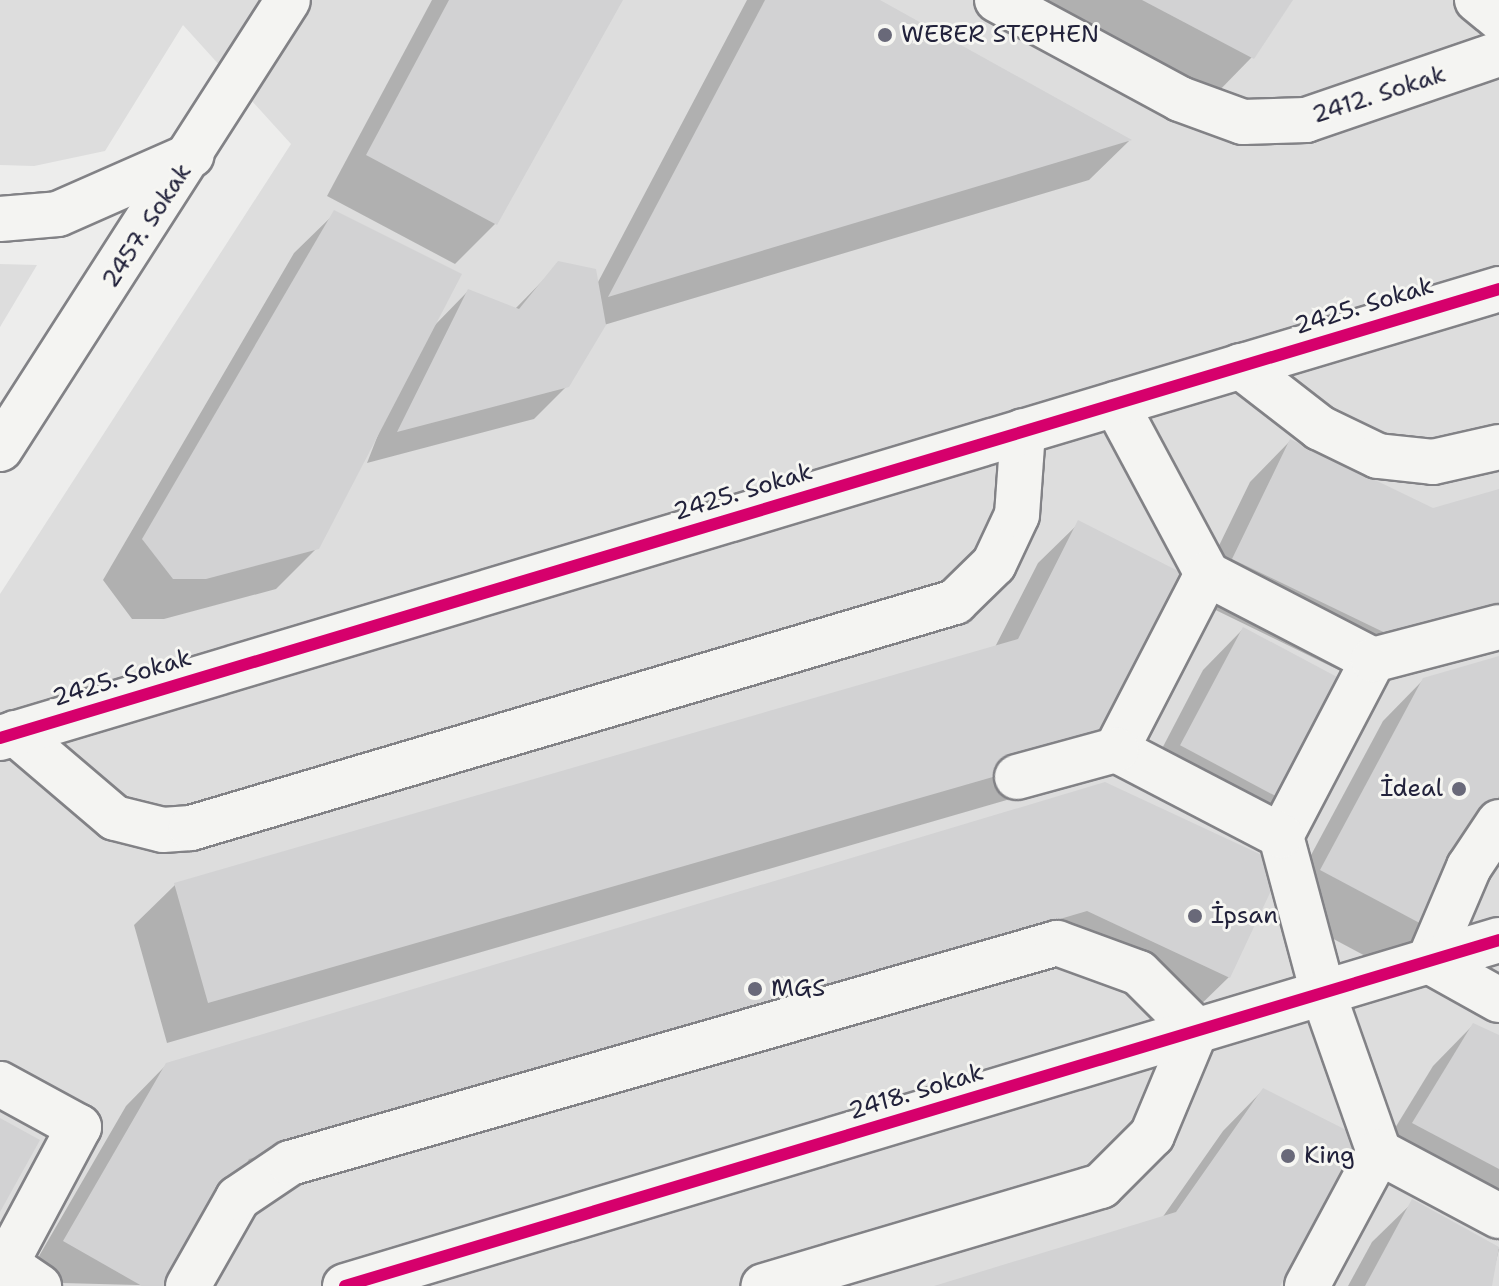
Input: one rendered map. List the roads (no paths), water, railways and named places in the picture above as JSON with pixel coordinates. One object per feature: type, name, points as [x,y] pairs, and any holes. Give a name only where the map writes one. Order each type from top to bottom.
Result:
[{"type":"street","name":"2457. Sokak","points":[[0,449],[195,154],[288,0]]},
{"type":"street","name":"2412. Sokak","points":[[997,0],[1180,99],[1243,122],[1306,120],[1499,54]]},
{"type":"street","points":[[1477,0],[1499,18]]},
{"type":"street","points":[[0,219],[58,214],[195,154]]},
{"type":"street","name":"2425. Sokak","points":[[8,736],[1499,289]]},
{"type":"street","points":[[1240,366],[1320,428],[1378,456],[1433,462],[1499,447]]},
{"type":"street","points":[[1116,404],[1207,574],[1373,660],[1499,627]]},
{"type":"street","points":[[8,736],[115,818],[163,830],[191,828],[955,602],[994,564],[1017,515],[1023,431]]},
{"type":"street","points":[[1116,750],[1207,574]]},
{"type":"street","points":[[1373,660],[1281,836],[1323,993],[1379,1152],[1499,1216]]},
{"type":"street","points":[[1017,777],[1116,750],[1281,836]]},
{"type":"street","points":[[1499,822],[1469,867],[1429,961],[1499,1000]]},
{"type":"street","name":"2418. Sokak","points":[[345,1286],[1499,940]]},
{"type":"street","points":[[188,1286],[238,1198],[280,1166],[1057,943],[1139,973],[1196,1030],[1152,1135],[1101,1186],[764,1286]]},
{"type":"street","points":[[0,1084],[79,1127],[6,1264],[39,1286]]},
{"type":"street","points":[[1307,1286],[1379,1152]]},
{"type":"place","name":"WEBER STEPHEN","points":[[885,35]]},
{"type":"place","name":"İdeal","points":[[1459,789]]},
{"type":"place","name":"İpsan","points":[[1195,916]]},
{"type":"place","name":"MGS","points":[[755,989]]},
{"type":"place","name":"King","points":[[1288,1156]]}]
